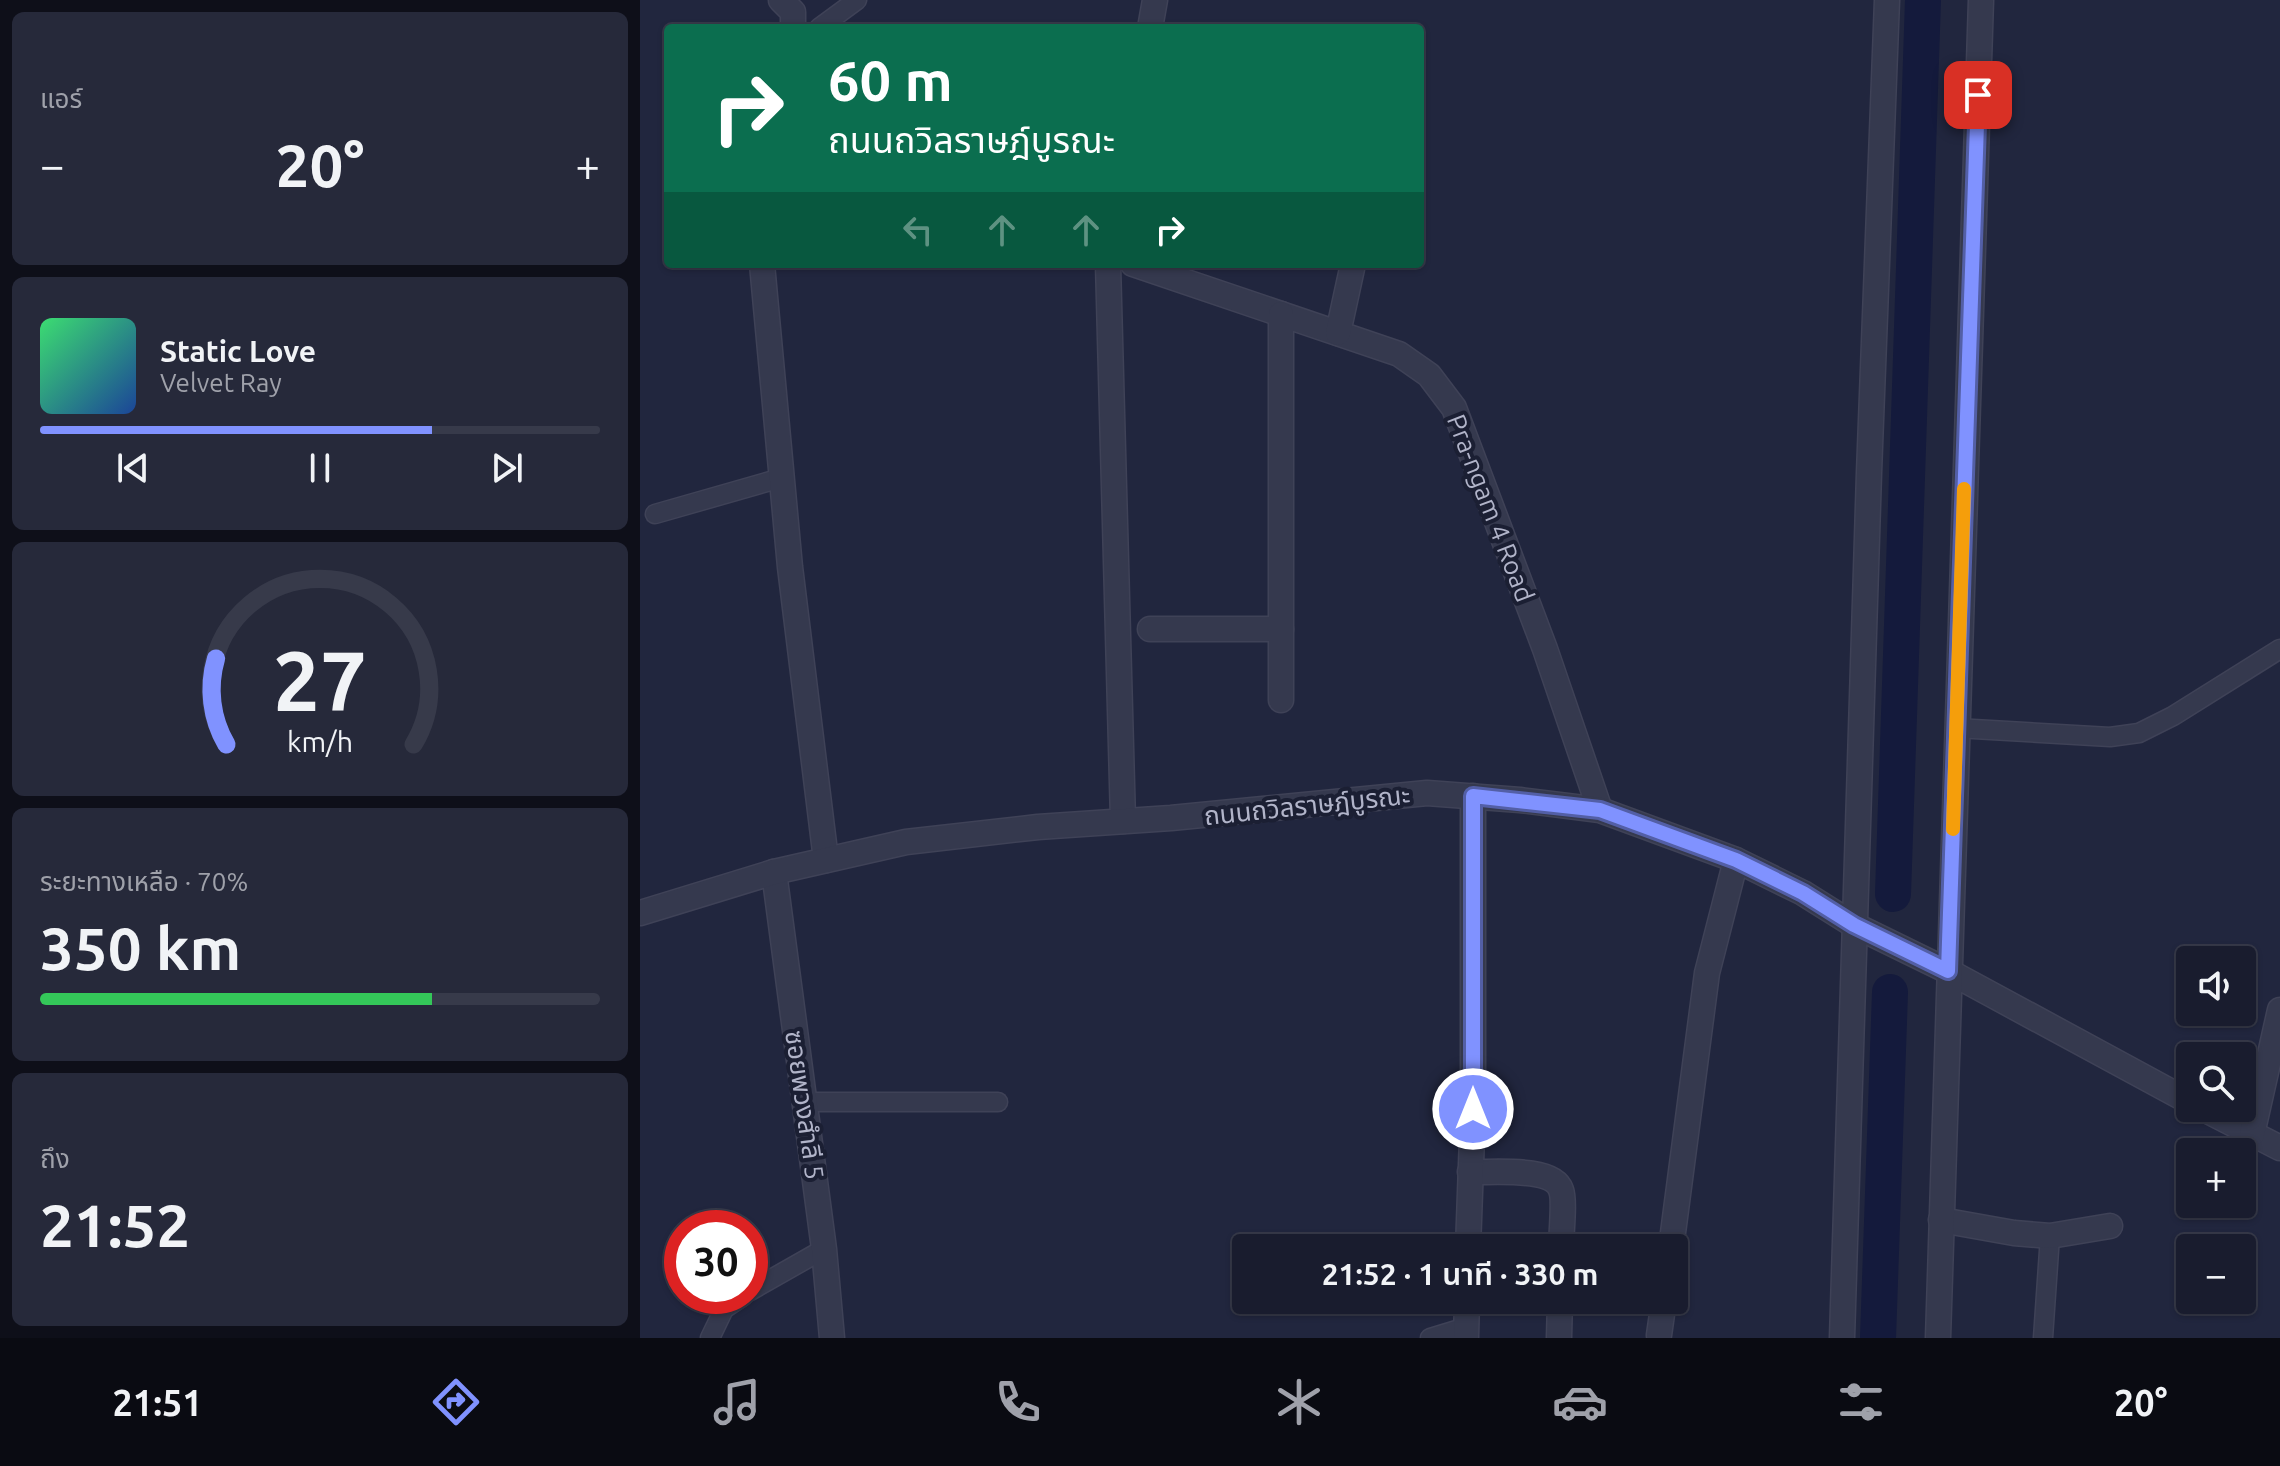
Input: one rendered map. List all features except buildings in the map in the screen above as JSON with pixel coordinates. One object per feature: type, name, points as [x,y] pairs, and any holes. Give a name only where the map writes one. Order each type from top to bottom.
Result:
[{"type":"street","points":[[781,0],[793,12],[793,24]]},
{"type":"street","points":[[1151,24],[1155,0]]},
{"type":"street","points":[[1842,1338],[1887,0]]},
{"type":"street","points":[[1938,1338],[1981,0]]},
{"type":"street","points":[[762,268],[790,567],[826,860]]},
{"type":"street","points":[[1108,268],[1123,821]]},
{"type":"street","name":"Pra-ngam 4 Road","points":[[1145,268],[1399,354],[1429,375],[1454,408],[1545,649],[1600,810]]},
{"type":"street","points":[[1338,333],[1352,268]]},
{"type":"street","points":[[1281,314],[1281,700]]},
{"type":"street","points":[[1150,629],[1281,629]]},
{"type":"street","name":"ถนนถวิลราษฎ์บูรณะ","points":[[640,913],[774,872],[906,842],[1038,827],[1427,793],[1600,810],[1736,860],[1803,893],[1854,925],[1948,971],[2176,1094]]},
{"type":"street","points":[[1468,1234],[1473,1109],[1473,796]]},
{"type":"street","points":[[1673,1234],[1707,973],[1736,860]]},
{"type":"street","name":"ซอยพวงสำลี 5","points":[[774,872],[824,1249],[832,1338]]},
{"type":"street","points":[[2252,1134],[2280,1010]]},
{"type":"street","points":[[2229,1122],[2280,1148]]},
{"type":"street","points":[[1470,1172],[1540,1173],[1554,1179],[1562,1191],[1561,1234]]},
{"type":"street","points":[[1941,1220],[2050,1236],[2110,1226]]},
{"type":"street","points":[[1559,1338],[1560,1314]]},
{"type":"street","points":[[1659,1335],[1662,1314]]},
{"type":"lane","points":[[824,24],[857,0]]},
{"type":"lane","points":[[655,514],[781,478]]},
{"type":"lane","points":[[1956,728],[2110,737],[2139,733],[2173,716],[2280,649]]},
{"type":"lane","points":[[804,1102],[998,1102]]},
{"type":"lane","points":[[2043,1338],[2050,1236]]},
{"type":"lane","points":[[768,1281],[824,1249]]},
{"type":"lane","points":[[710,1338],[722,1314]]},
{"type":"lane","points":[[1430,1338],[1466,1332]]},
{"type":"waterway","points":[[1893,894],[1923,0]]},
{"type":"waterway","points":[[1878,1338],[1890,992]]},
{"type":"slow traffic","points":[[1953,829],[1964,489]]},
{"type":"route","points":[[1473,1109],[1473,796],[1600,810],[1736,860],[1803,893],[1854,925],[1948,971],[1978,95]]}]
